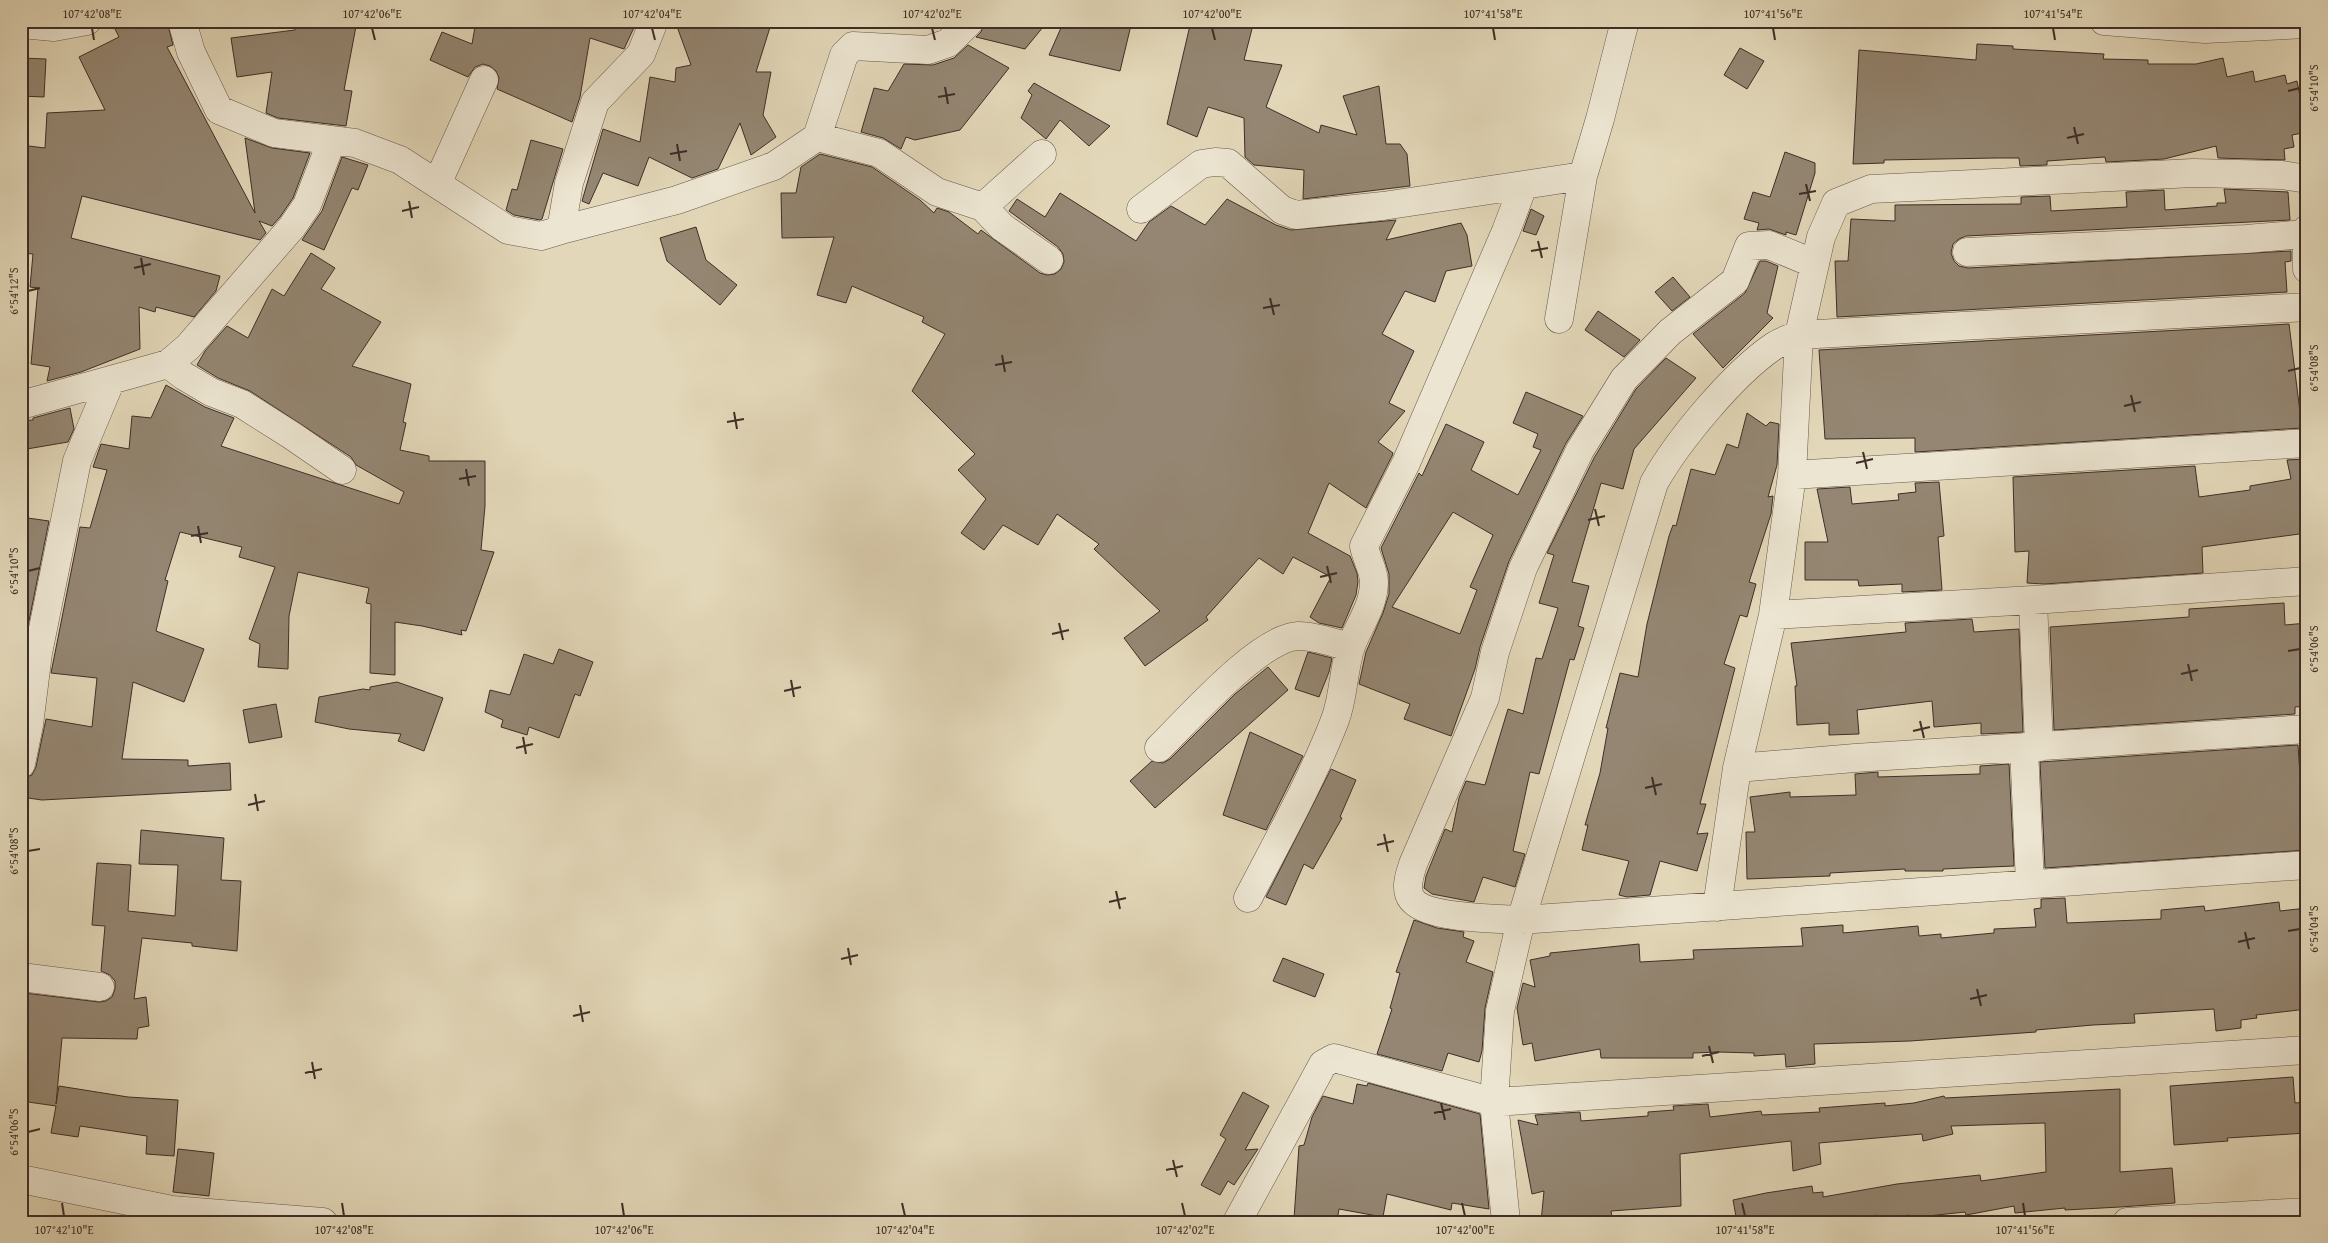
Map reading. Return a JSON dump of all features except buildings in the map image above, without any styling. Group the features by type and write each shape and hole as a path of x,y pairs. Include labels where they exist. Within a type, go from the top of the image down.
{"street":[{"path":"21,24 54,27 87,21"},
{"path":"182,21 190,52 220,110 274,132 354,143 400,160 508,230 541,236 677,200 774,166 817,137 844,55 853,46 928,50 948,43 970,21"},
{"path":"561,230 569,183 595,102 641,54 654,21"},
{"path":"1559,319 1583,176 1600,119 1625,21"},
{"path":"2104,21 2205,25 2307,24"},
{"path":"437,184 484,80"},
{"path":"817,137 879,153 937,192 983,207 1002,227 1048,260"},
{"path":"21,405 168,364 188,347 292,227 307,205 332,140"},
{"path":"983,207 1042,154"},
{"path":"1141,209 1201,164 1215,162 1228,164 1289,214 1383,206 1583,176"},
{"path":"1717,907 1737,768 1773,615 1792,475 1799,335 1821,237 1836,203 1872,189 2193,173 2282,176 2307,179"},
{"path":"1248,898 1288,821 1328,736 1343,690 1351,647 1372,600 1374,581 1364,546 1406,463 1506,232 1523,186"},
{"path":"2307,229 2307,269"},
{"path":"1966,252 2236,240 2306,234"},
{"path":"1815,264 1769,245 1749,246 1735,281 1670,332 1624,379 1580,450 1523,568 1495,652 1485,698 1413,864 1407,885 1409,896 1416,904 1434,913 1521,920 2307,864"},
{"path":"1506,1222 1494,1102 1500,1011 1521,920 1654,483 1688,434 1748,367 1775,345 1799,335 2307,307"},
{"path":"168,364 211,392 242,404 292,435 342,470"},
{"path":"21,764 29,725 38,652 77,461 111,380"},
{"path":"1792,475 2307,443"},
{"path":"1773,615 2307,581"},
{"path":"2030,884 2032,600"},
{"path":"1159,748 1247,663 1278,641 1299,636 1351,647"},
{"path":"1737,768 2307,729"},
{"path":"21,976 100,987"},
{"path":"1237,1222 1323,1064 1327,1060 1334,1058 1494,1102 2307,1050"},
{"path":"21,1179 172,1210 323,1222"},
{"path":"2126,1222 2307,1212"}]}
